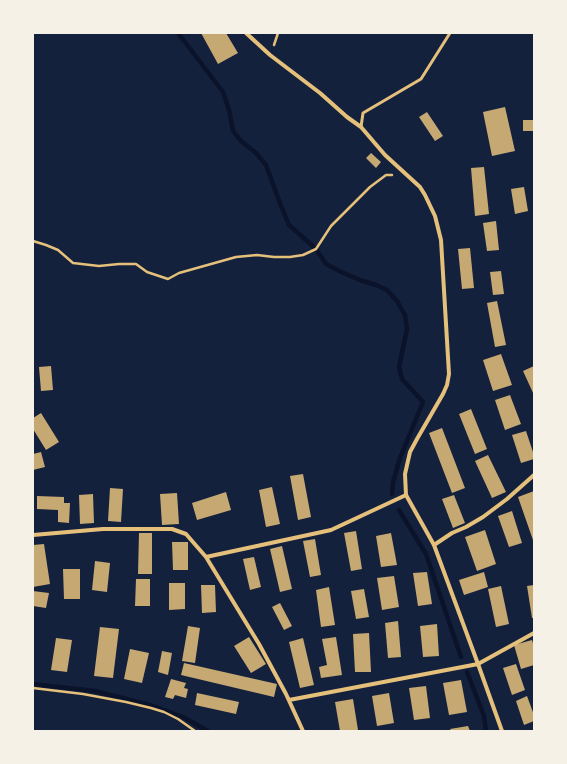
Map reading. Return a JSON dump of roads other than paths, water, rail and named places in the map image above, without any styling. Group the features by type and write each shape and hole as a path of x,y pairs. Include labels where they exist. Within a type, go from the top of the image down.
{"street":[{"path":"246,33 270,55 320,93 347,117 361,127 385,156 420,187 435,216 442,255 442,276 449,374 447,386 410,452 405,474 406,495 434,545 502,731"},
{"path":"434,545 452,533 483,517 507,499 534,475"},
{"path":"206,557 331,530 406,495"},
{"path":"33,535 103,528 172,529 186,534 206,557 259,644 289,700 302,731"},
{"path":"289,700 478,664 534,633"}],"lane":[{"path":"361,127 363,113 421,78 450,33"}],"waterway":[{"path":"178,33 223,92 229,110 233,131 241,141 256,153 266,165 289,225 316,249 326,264 341,272 387,290 397,301 405,315 407,329 399,367 402,379 423,402 400,458 393,482 392,494"},
{"path":"399,510 426,554 461,657"},
{"path":"467,672 484,716 486,731"},
{"path":"33,684 95,691 153,706 183,717 208,731"}]}
